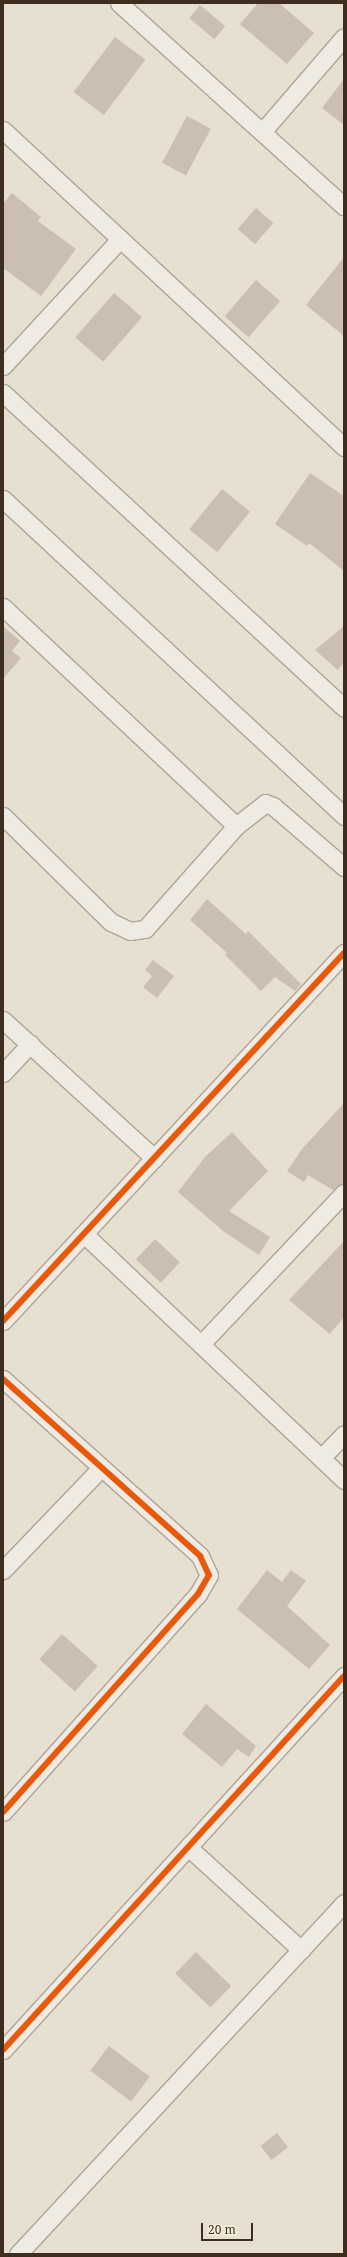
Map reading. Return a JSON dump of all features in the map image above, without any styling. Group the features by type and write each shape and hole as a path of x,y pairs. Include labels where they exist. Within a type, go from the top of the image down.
{"street":[{"path":"129,6 262,132 344,206"},
{"path":"262,132 344,37"},
{"path":"3,130 344,447"},
{"path":"3,366 120,239"},
{"path":"3,393 344,708"},
{"path":"3,498 344,816"},
{"path":"3,607 236,826"},
{"path":"3,816 110,922 130,931 145,929 236,826 257,806 265,803 273,806 344,867"},
{"path":"3,1321 344,953"},
{"path":"3,1020 154,1158"},
{"path":"3,1073 30,1044"},
{"path":"201,1344 344,1193"},
{"path":"84,1234 344,1480"},
{"path":"3,1379 100,1469 200,1556 209,1575 198,1594 3,1812"},
{"path":"321,1458 344,1434"},
{"path":"3,1570 100,1469"},
{"path":"3,2050 344,1676"},
{"path":"188,1847 301,1950"},
{"path":"18,2254 344,1903"}],"building":[{"path":"258,3 279,3 314,33 287,64 240,24"},
{"path":"200,5 225,26 214,39 189,18"},
{"path":"115,37 145,60 104,115 73,92"},
{"path":"344,79 344,125 322,108"},
{"path":"187,116 211,129 186,175 162,163"},
{"path":"12,193 41,217 38,221 76,249 41,296 3,268 3,204"},
{"path":"256,208 273,223 255,244 238,229"},
{"path":"344,257 344,336 306,305"},
{"path":"256,280 280,301 249,337 225,316"},
{"path":"114,293 142,317 103,362 75,338"},
{"path":"310,473 344,496 344,571 309,543 307,546 275,524"},
{"path":"222,489 250,512 217,552 189,529"},
{"path":"3,626 20,641 12,651 21,658 3,679"},
{"path":"344,626 344,662 338,670 315,650"},
{"path":"207,899 246,934 248,931 301,984 295,991 275,977 261,991 225,955 227,953 190,920"},
{"path":"153,960 174,976 157,998 143,987 152,976 145,970"},
{"path":"344,1103 344,1183 333,1190 308,1175 304,1182 287,1171 302,1149"},
{"path":"232,1132 268,1171 229,1211 270,1237 259,1255 223,1231 178,1192 205,1157"},
{"path":"155,1239 180,1262 161,1283 136,1259"},
{"path":"344,1241 344,1317 330,1334 289,1300"},
{"path":"267,1570 282,1582 291,1570 306,1581 287,1606 330,1645 309,1669 237,1609"},
{"path":"62,1634 98,1666 75,1691 39,1659"},
{"path":"206,1704 256,1746 249,1757 237,1749 222,1767 182,1734"},
{"path":"196,1952 231,1986 210,2008 175,1974"},
{"path":"109,2046 150,2077 131,2101 90,2071"},
{"path":"277,2133 288,2147 272,2160 260,2146"}],"cycle path":[{"path":"3,1321 344,953"},
{"path":"3,1379 200,1556 209,1575 198,1594 3,1812"},
{"path":"3,2050 344,1676"}]}
